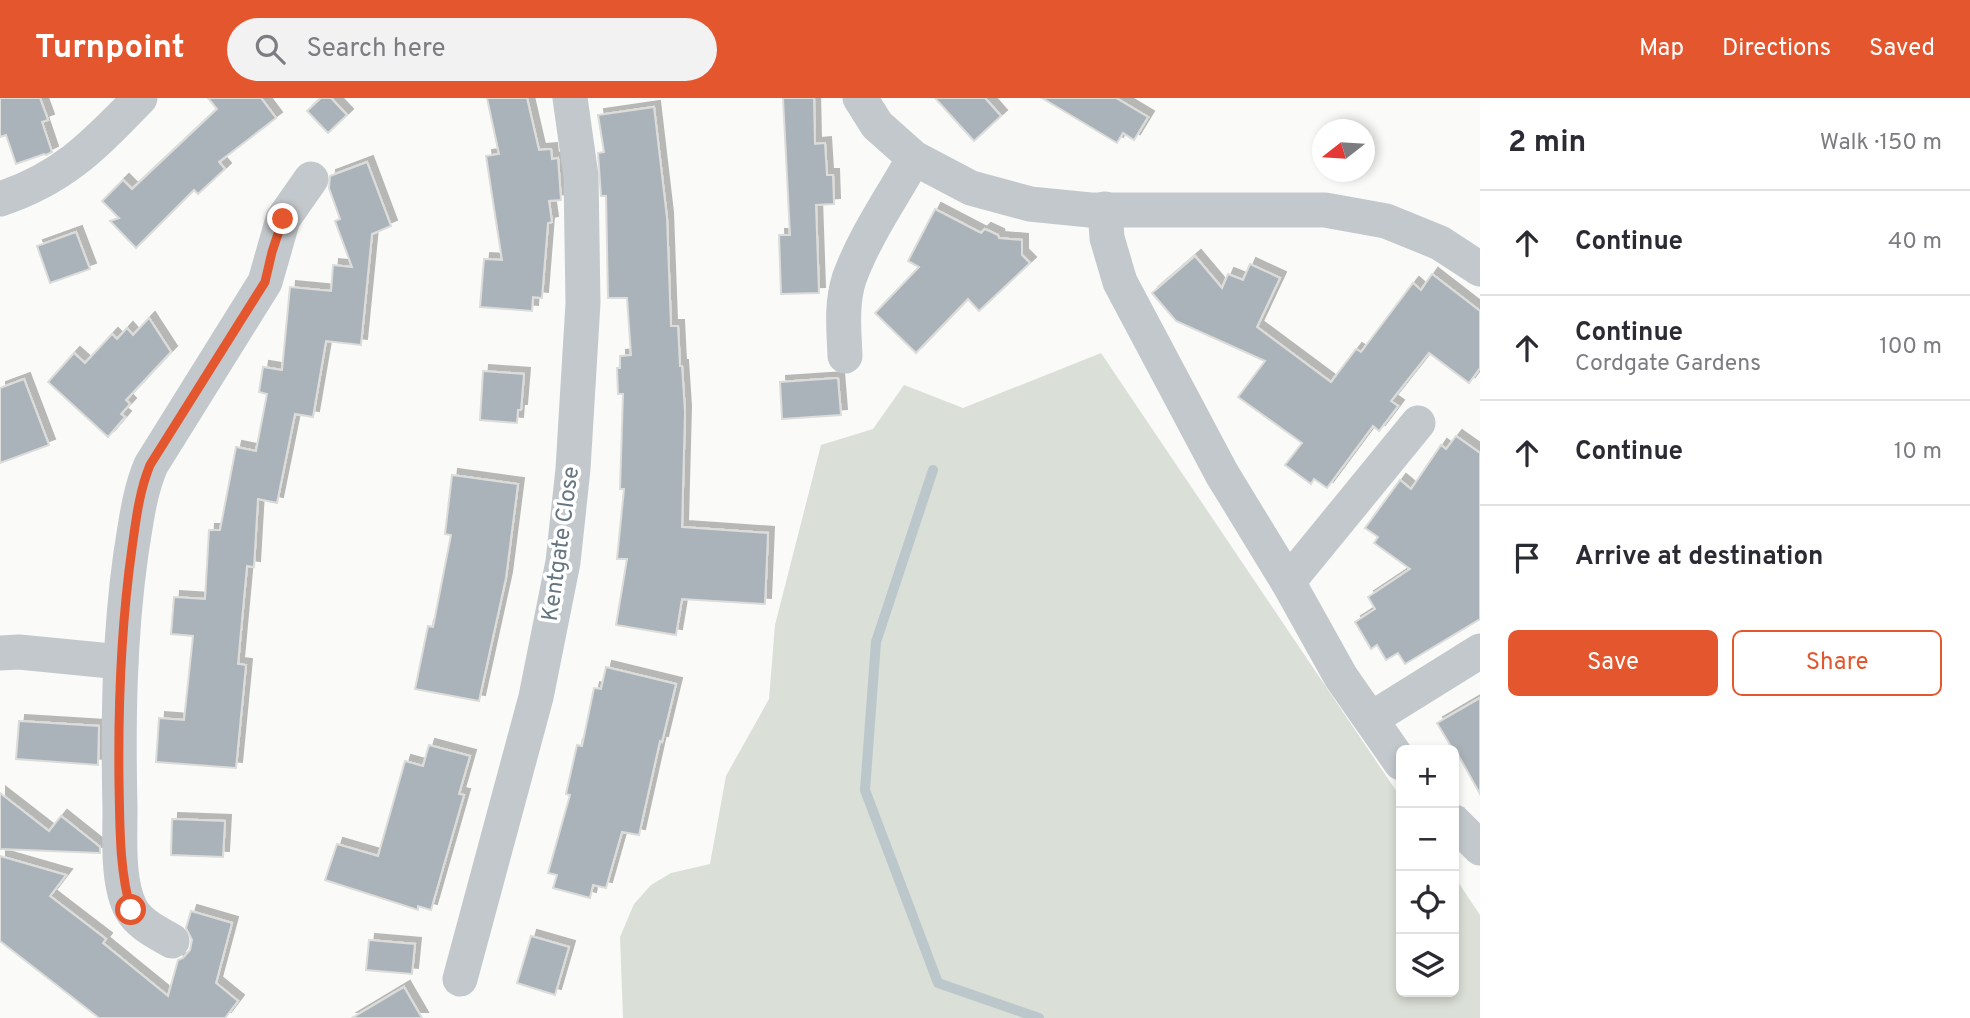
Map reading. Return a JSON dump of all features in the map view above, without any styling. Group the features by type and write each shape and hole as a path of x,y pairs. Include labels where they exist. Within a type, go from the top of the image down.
{"street":[{"path":"0,200 54,175 87,152 140,98"},
{"name":"Kentgate Close","path":"460,979 536,697 563,562 573,469 583,303 581,176 570,98"},
{"path":"860,98 877,125 914,158 971,188 1030,204 1090,210 1325,209 1386,220 1440,243 1480,269"},
{"path":"845,356 844,312 849,281 867,242 914,158"},
{"path":"172,942 148,928 131,910 124,886 120,835 118,729 121,662 128,574 143,483 150,465 265,282 283,219 311,179"},
{"path":"1105,209 1107,238 1120,282 1222,474 1288,582 1341,677 1396,756"},
{"path":"1288,582 1418,423"},
{"path":"1371,719 1480,650"},
{"path":"0,653 19,652 121,662"},
{"path":"1459,826 1480,848"}],"shaded area":[{"path":"1101,353 1396,791 1396,997 1459,997 1459,884 1480,915 1480,1018 623,1018 620,937 634,904 651,885 671,873 710,864 726,776 769,699 775,625 821,445 873,429 904,385 963,408"}],"building":[{"path":"0,98 40,98 48,120 42,122 52,152 16,164 6,135 0,137"},
{"path":"208,98 261,98 276,118 219,162 225,169 198,194 194,190 136,248 110,221 119,218 102,201 123,180 132,189 217,109"},
{"path":"321,98 331,98 347,115 328,133 307,111"},
{"path":"487,98 527,98 539,150 551,149 552,159 558,158 561,200 549,201 552,222 548,223 542,298 533,297 532,311 480,307 484,259 502,260 486,156 499,154"},
{"path":"783,98 814,98 815,144 825,143 827,175 833,175 834,204 816,205 819,293 781,294 779,235 790,235"},
{"path":"935,98 985,98 1001,116 974,141"},
{"path":"1042,98 1116,98 1148,117 1134,140 1123,133 1117,143"},
{"path":"654,107 667,218 671,326 678,326 682,366 685,412 682,527 768,533 765,604 682,599 676,635 616,625 627,559 617,559 624,489 620,489 623,394 618,394 617,368 620,368 620,356 631,355 627,298 608,298 606,196 601,196 598,153 604,152 598,115"},
{"path":"367,162 391,226 372,234 361,345 326,341 313,417 295,414 277,503 258,499 254,567 247,566 238,664 246,665 236,768 156,762 159,718 184,720 193,636 171,634 174,597 205,599 209,530 220,530 236,447 256,451 267,394 259,392 263,367 282,370 290,287 331,291 333,265 352,267 335,221 340,219 329,188 330,176"},
{"path":"935,209 981,233 985,229 999,238 1022,240 1022,255 1030,263 979,311 968,299 916,353 875,313 919,267 908,261"},
{"path":"76,232 90,269 50,283 37,246"},
{"path":"1195,256 1222,288 1228,274 1243,280 1250,264 1280,278 1257,327 1331,382 1356,349 1361,352 1413,283 1421,290 1432,274 1480,311 1480,368 1469,383 1429,353 1391,401 1398,406 1379,431 1373,426 1327,488 1314,479 1311,484 1285,465 1302,443 1238,397 1265,361 1176,321 1152,293"},
{"path":"149,318 171,352 126,400 130,404 121,414 125,417 108,437 48,382 74,353 85,363 112,334 117,339 127,328 133,335"},
{"path":"483,371 524,374 521,410 518,410 517,423 480,420"},
{"path":"838,378 841,415 782,419 780,382"},
{"path":"24,379 49,445 0,463 0,388"},
{"path":"1456,436 1480,453 1480,619 1405,664 1398,653 1386,660 1377,645 1371,649 1355,622 1375,609 1368,597 1410,569 1374,543 1378,537 1365,528 1400,480 1411,489 1441,445 1446,449"},
{"path":"452,475 518,484 506,578 479,701 415,689 428,626 433,627 451,535 445,534"},
{"path":"606,667 676,684 639,835 622,832 606,888 593,885 590,898 553,888 557,875 548,873 570,795 566,794 577,745 582,746 594,688 601,689"},
{"path":"1480,698 1480,794 1459,756 1459,745 1450,745 1437,723"},
{"path":"19,721 99,726 98,765 16,759"},
{"path":"429,745 470,756 459,794 464,795 431,910 418,906 418,910 325,880 337,844 378,856 405,761 423,766"},
{"path":"0,793 49,831 61,816 100,847 100,853 0,849"},
{"path":"172,819 225,821 223,857 171,855"},
{"path":"0,856 66,875 50,896 106,939 103,943 168,996 178,960 190,950 192,940 186,928 191,911 232,923 216,983 238,1001 225,1018 99,1018 0,941"},
{"path":"531,936 569,947 555,995 517,983"},
{"path":"369,940 415,944 412,974 366,970"},
{"path":"404,987 422,1018 352,1018"}],"waterway":[{"path":"933,470 876,642 865,790 938,983 1039,1018"}],"route":[{"path":"131,910 124,886 120,835 118,729 128,574 143,483 150,465 265,282 283,219"}]}
